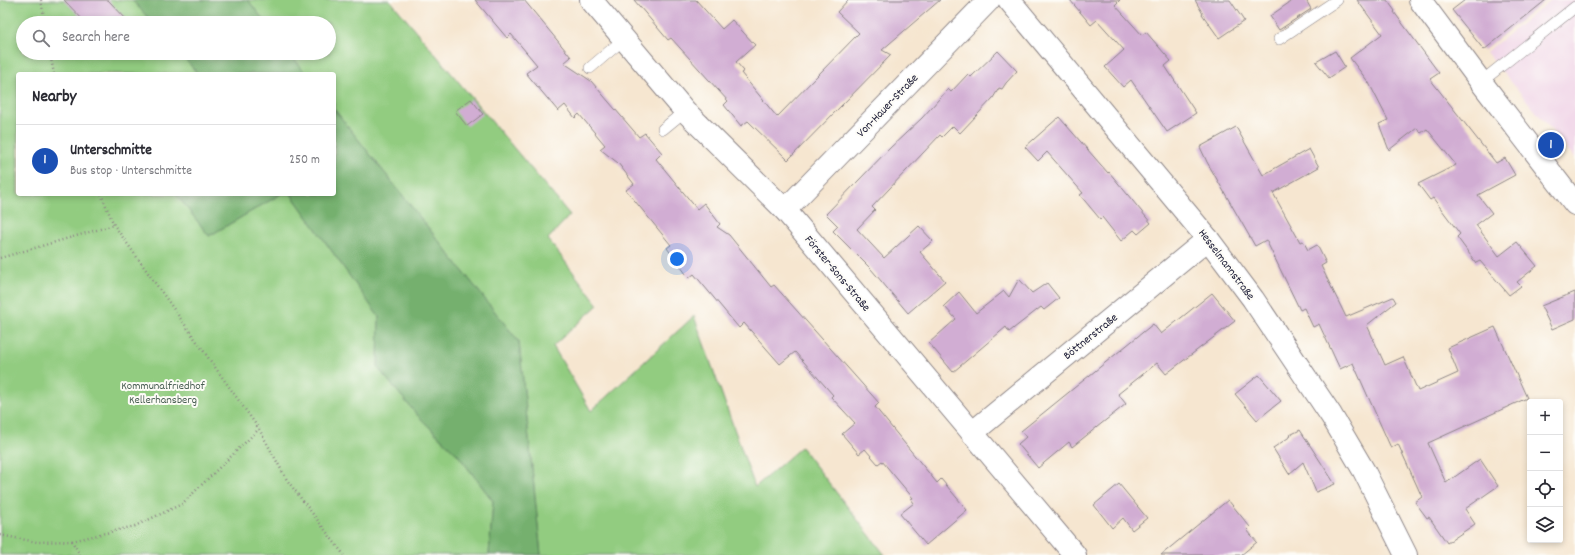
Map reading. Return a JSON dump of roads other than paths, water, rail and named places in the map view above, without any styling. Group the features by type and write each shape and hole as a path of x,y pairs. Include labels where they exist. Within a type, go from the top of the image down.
{"street":[{"name":"Förster-Sons-Straße","path":"591,0 685,111 785,210 1075,555"},
{"name":"Von-Hauer-Straße","path":"785,210 989,0"},
{"name":"Hesselmannstraße","path":"1009,0 1208,239 1253,299 1331,415 1364,471 1406,555"},
{"path":"1420,0 1575,204"},
{"name":"Böttnerstraße","path":"972,433 1208,239"}],"lane":[{"path":"1279,39 1337,0"},
{"path":"1481,82 1575,7"},
{"path":"590,68 624,39"},
{"path":"663,129 685,111"}],"place":[{"name":"Unterschmitte","path":"1551,145"}],"park label":[{"name":"Kommunalfriedhof Kellerhansberg","path":"163,392"}]}
